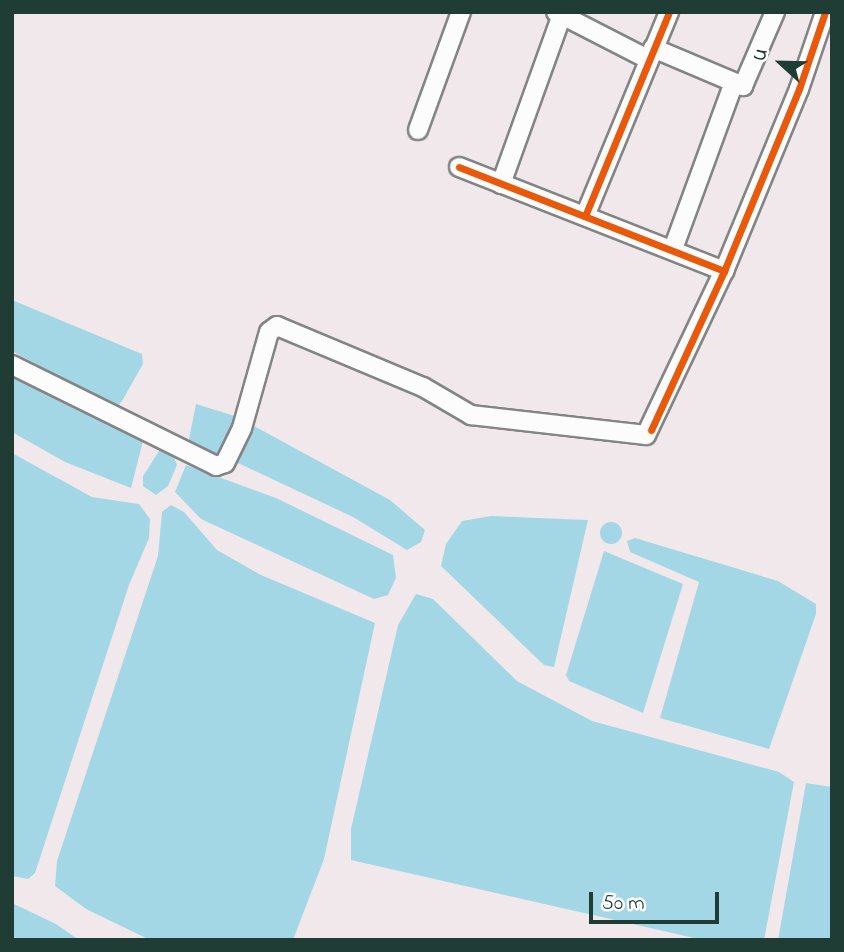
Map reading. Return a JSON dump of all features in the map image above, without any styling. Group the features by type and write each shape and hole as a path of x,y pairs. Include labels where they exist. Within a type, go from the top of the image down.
{"street":[{"path":"418,130 461,12"},
{"path":"585,216 669,12"},
{"path":"501,184 560,13 651,54 733,85 743,86 750,78 775,12"},
{"path":"12,365 216,466 225,463 242,428 268,332 277,326 423,387 471,415 641,436 651,430 724,271 799,89 825,12"},
{"path":"673,249 733,85"},
{"path":"459,167 724,271"}],"water":[{"path":"12,300 142,354 143,364 118,406 12,351"},
{"path":"12,372 143,441 131,488 65,462 12,432"},
{"path":"196,404 238,417 219,457 188,444"},
{"path":"252,425 390,500 425,530 421,542 407,550 353,517 238,463"},
{"path":"161,448 172,452 177,465 168,486 156,495 143,486 143,476"},
{"path":"12,453 92,497 139,504 150,519 149,538 129,585 35,873 28,879 12,876"},
{"path":"186,465 276,498 393,555 396,578 388,595 374,599 201,519 175,492"},
{"path":"171,505 184,512 217,550 261,575 375,623 324,859 293,940 150,940 86,909 55,886 57,861 158,556 162,512"},
{"path":"491,516 588,520 554,667 544,665 441,566 446,544 462,521"},
{"path":"611,522 619,525 622,533 619,541 611,544 603,541 600,533 603,525"},
{"path":"635,538 778,581 816,604 816,614 769,749 660,718 699,582 630,552 627,541"},
{"path":"604,551 683,584 643,713 569,681 566,675"},
{"path":"416,594 433,599 517,681 592,721 779,772 794,782 764,940 703,940 351,860 351,829 398,625"},
{"path":"806,783 832,787 832,940 778,940"},
{"path":"12,903 56,924 79,940 12,940"}],"cycle path":[{"path":"585,216 669,12"},
{"path":"651,430 724,271 799,89 825,12"},
{"path":"459,167 724,271"}]}
